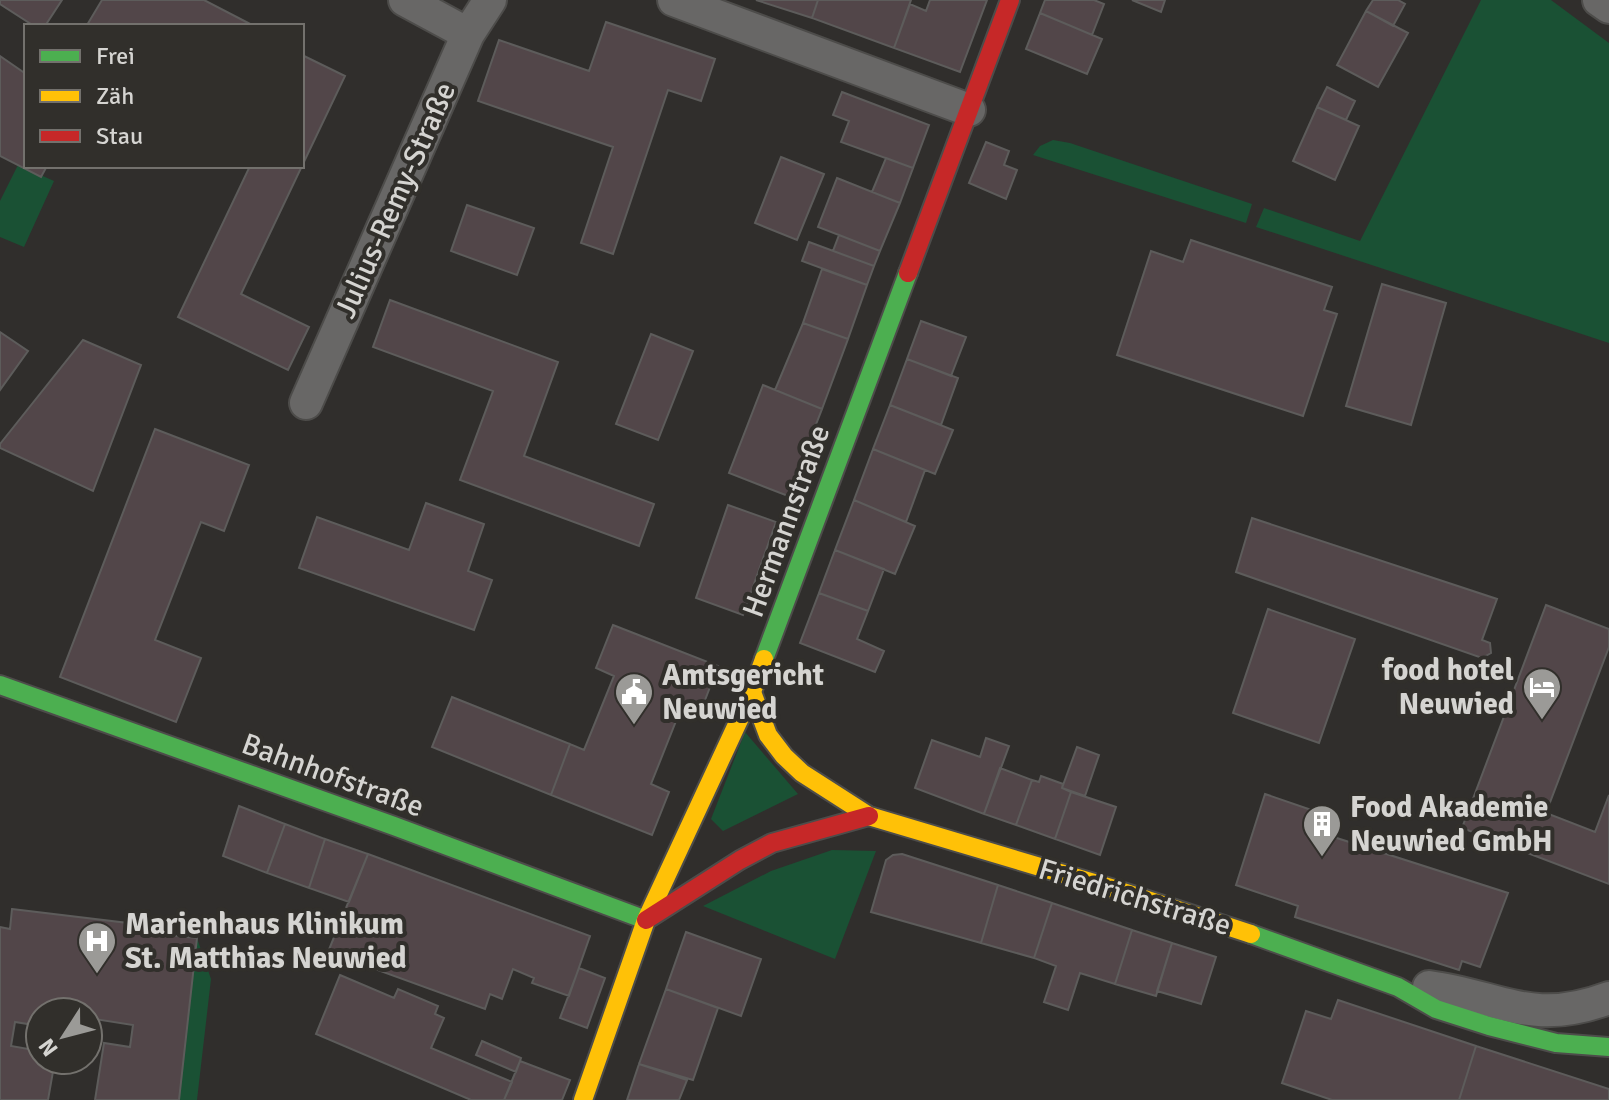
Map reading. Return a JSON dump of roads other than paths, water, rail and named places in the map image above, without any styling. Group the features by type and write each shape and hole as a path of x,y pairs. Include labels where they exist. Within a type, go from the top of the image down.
{"street":[{"path":"405,0 468,34"},
{"name":"Julius-Remy-Straße","path":"306,403 468,34 490,0"},
{"path":"674,0 969,110"},
{"name":"Hermannstraße","path":"583,1100 646,920 752,692 1010,0"},
{"path":"1599,0 1609,7"},
{"name":"Bahnhofstraße","path":"0,685 646,920"},
{"name":"Friedrichstraße","path":"752,692 768,735 784,756 802,773 869,816 1174,908 1282,944 1398,987 1436,1009 1489,1026 1546,1041 1609,1047"},
{"path":"646,920 772,843 869,816"},
{"name":"Friedrichstraße","path":"1398,987 1437,988 1508,1007 1542,1012 1575,1010 1609,998"}],"place":[{"name":"food hotel Neuwied","path":"1542,721"},
{"name":"Amtsgericht Neuwied","path":"634,726"},
{"name":"Food Akademie Neuwied GmbH","path":"1322,858"},
{"name":"Marienhaus Klinikum St. Matthias Neuwied","path":"97,975"}]}
